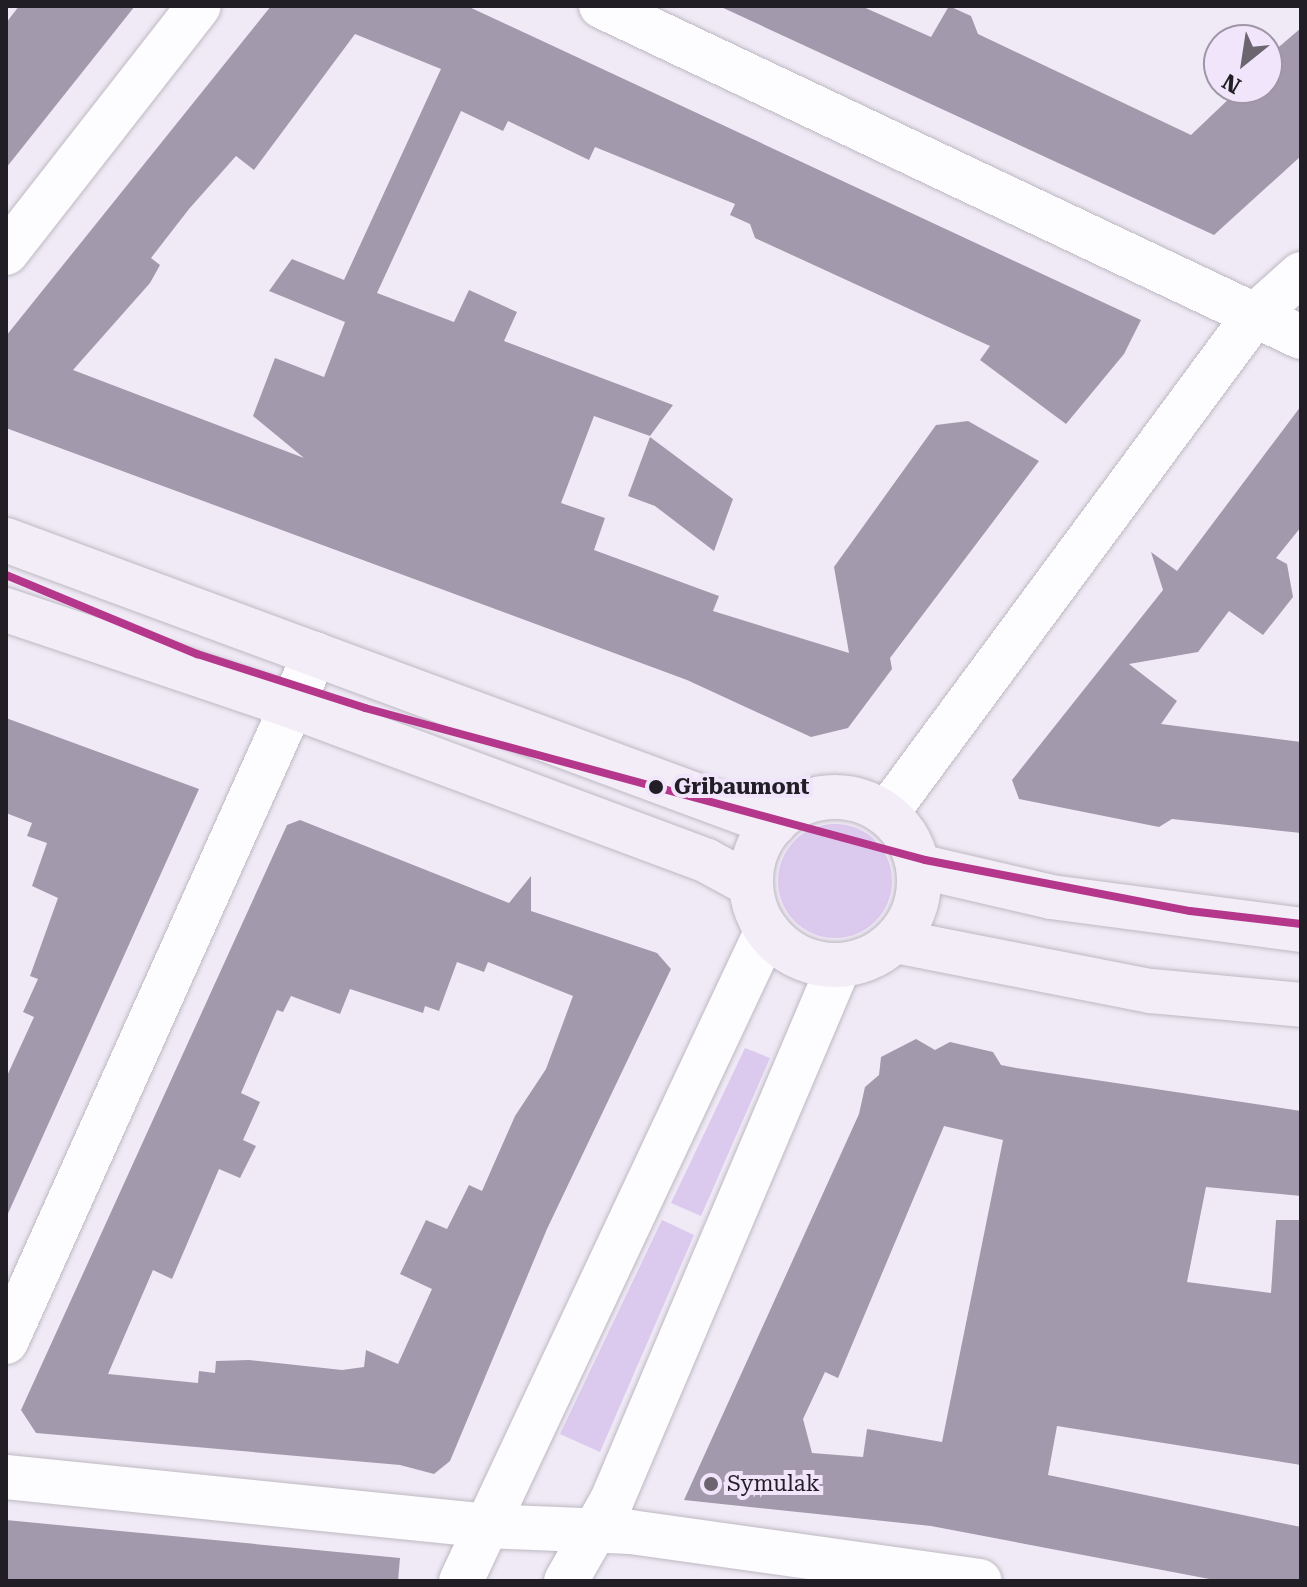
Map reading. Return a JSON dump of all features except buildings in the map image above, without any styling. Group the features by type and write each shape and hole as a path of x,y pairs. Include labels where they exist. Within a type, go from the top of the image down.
{"main road":[{"path":"6,540 774,824"},
{"path":"6,610 291,706 707,861 751,885"},
{"path":"815,799 864,802 886,814 918,866 916,908 895,941 839,966 799,956 767,930 751,885 760,842 774,824 815,799"},
{"path":"918,866 1051,897 1301,930"},
{"path":"895,941 1151,991 1301,1005"}],"street":[{"path":"6,253 199,6"},
{"path":"601,6 1301,337"},
{"path":"886,814 1254,316 1301,274"},
{"path":"6,1342 315,654"},
{"path":"461,1581 767,930"},
{"path":"566,1581 595,1529 839,966"},
{"path":"6,1477 486,1526 595,1529 980,1581"}],"shaded area":[{"path":"835,824 857,828 875,841 888,859 892,881 888,903 875,921 857,934 835,938 813,934 795,921 782,903 778,881 782,859 795,841 813,828"},
{"path":"745,1048 770,1058 701,1216 671,1203"},
{"path":"662,1220 694,1235 600,1452 560,1434"}],"transit line":[{"path":"6,575 197,654 365,708 925,860 1190,911 1301,924"}],"place":[{"name":"Gribaumont","path":"656,787"},
{"name":"Symulak","path":"711,1484"}]}
